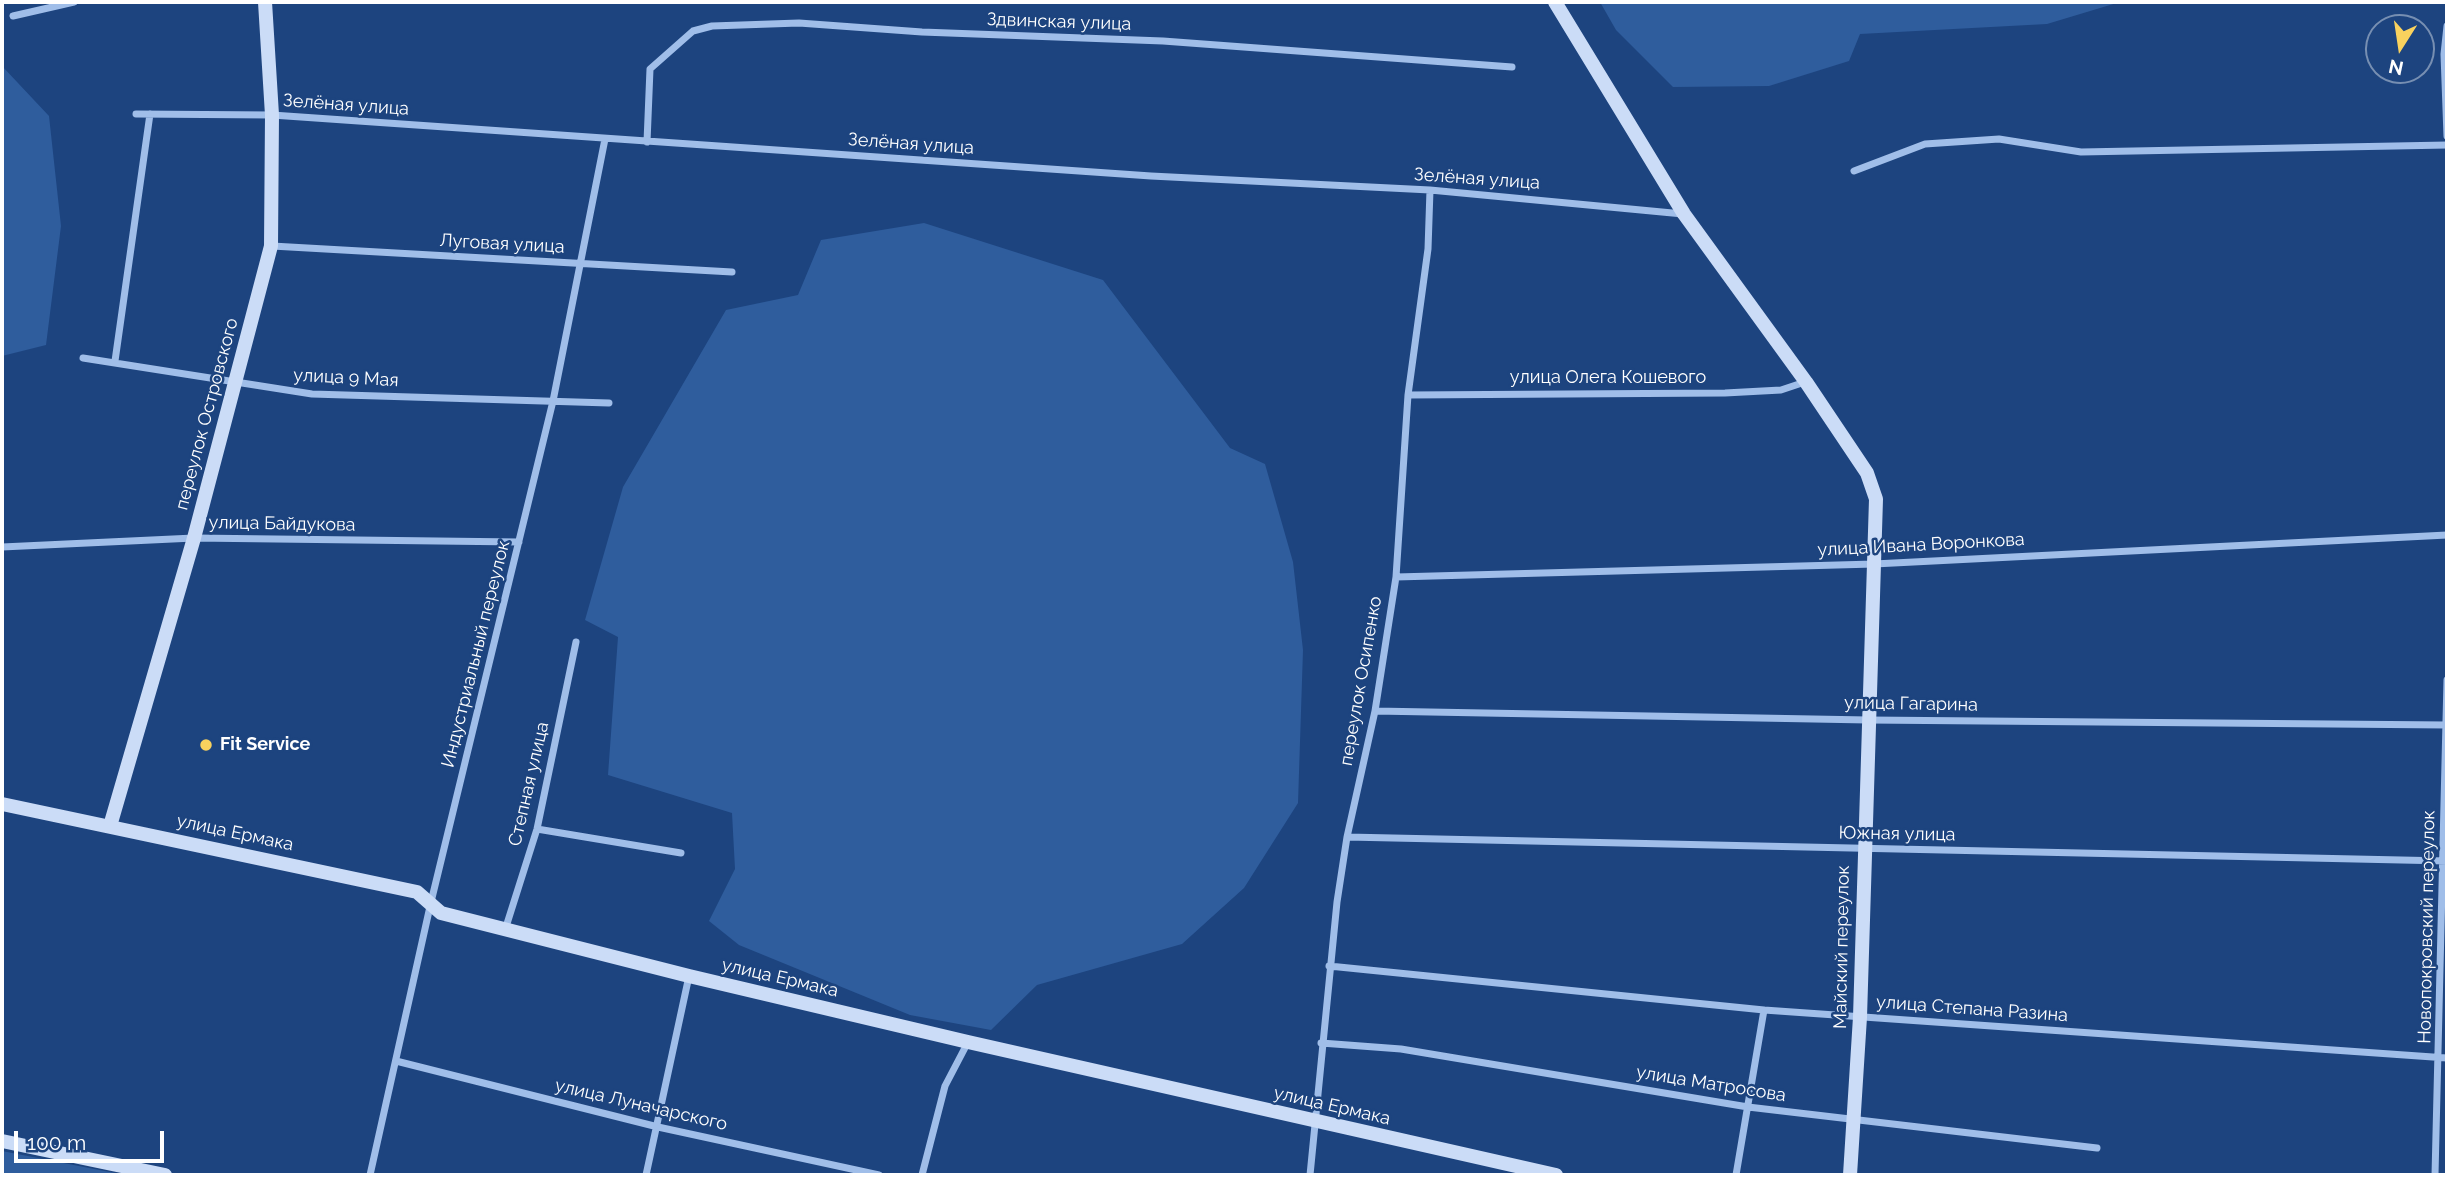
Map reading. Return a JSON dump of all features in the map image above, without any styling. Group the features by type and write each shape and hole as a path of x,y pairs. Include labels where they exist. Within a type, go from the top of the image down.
{"street":[{"path":"13,16 74,2"},
{"name":"переулок Островского","path":"110,826 194,538 271,246 272,115 265,2"},
{"name":"Майский переулок","path":"1555,2 1587,59 1684,214 1806,382 1867,473 1874,490 1877,509 1863,850 1860,1017 1850,1175"},
{"name":"Здвинская улица","path":"648,142 650,69 693,31 712,26 799,23 867,29 1163,41 1512,67"},
{"path":"2447,26 2444,67 2447,136"},
{"name":"Зелёная улица","path":"136,114 272,115 1151,176 1430,190 1684,214"},
{"path":"115,361 150,114"},
{"name":"Индустриальный переулок","path":"370,1175 431,902 553,401 605,139"},
{"path":"1854,171 1924,144 1999,139 2081,152 2447,145"},
{"name":"переулок Осипенко","path":"1310,1175 1317,1123 1321,1043 1329,966 1347,837 1375,711 1396,577 1408,395 1428,249 1430,190"},
{"name":"Луговая улица","path":"271,246 732,272"},
{"name":"улица 9 Мая","path":"83,358 312,394 609,403"},
{"name":"улица Олега Кошевого","path":"1408,395 1725,393 1782,390 1806,382"},
{"name":"улица Ивана Воронкова","path":"1396,577 1874,564 2447,535"},
{"name":"улица Байдукова","path":"2,547 194,538 519,542"},
{"name":"Степная улица","path":"505,930 537,830 576,642"},
{"name":"Новопокровский переулок","path":"2435,1175 2443,1058 2447,680"},
{"name":"улица Гагарина","path":"1375,711 1868,720 2446,725"},
{"name":"улица Ермака","path":"2,804 417,892 441,913 689,976 1317,1123 1556,1175"},
{"path":"537,830 681,853"},
{"name":"Южная улица","path":"1347,837 2446,861"},
{"name":"улица Степана Разина","path":"1329,966 1764,1010 2443,1058"},
{"path":"646,1175 689,976"},
{"path":"1735,1175 1764,1010"},
{"path":"922,1175 945,1086 968,1042"},
{"name":"улица Матросова","path":"1321,1043 1401,1049 1748,1107 2097,1148"},
{"name":"улица Луначарского","path":"396,1061 658,1127 879,1175"},
{"path":"2,1141 165,1175"}],"shaded area":[{"path":"1600,2 2120,2 2047,24 1860,34 1849,61 1769,86 1673,87 1616,30"},
{"path":"2,66 49,116 61,226 46,345 2,356"},
{"path":"924,223 1103,280 1230,448 1265,464 1293,562 1303,650 1298,803 1244,888 1182,944 1037,985 991,1030 910,1015 739,945 709,921 735,869 732,813 608,775 618,637 585,620 623,487 726,310 798,295 821,240"},
{"path":"2,1151 125,1175 2,1175"}],"place":[{"name":"Fit Service","path":"206,745"}]}
